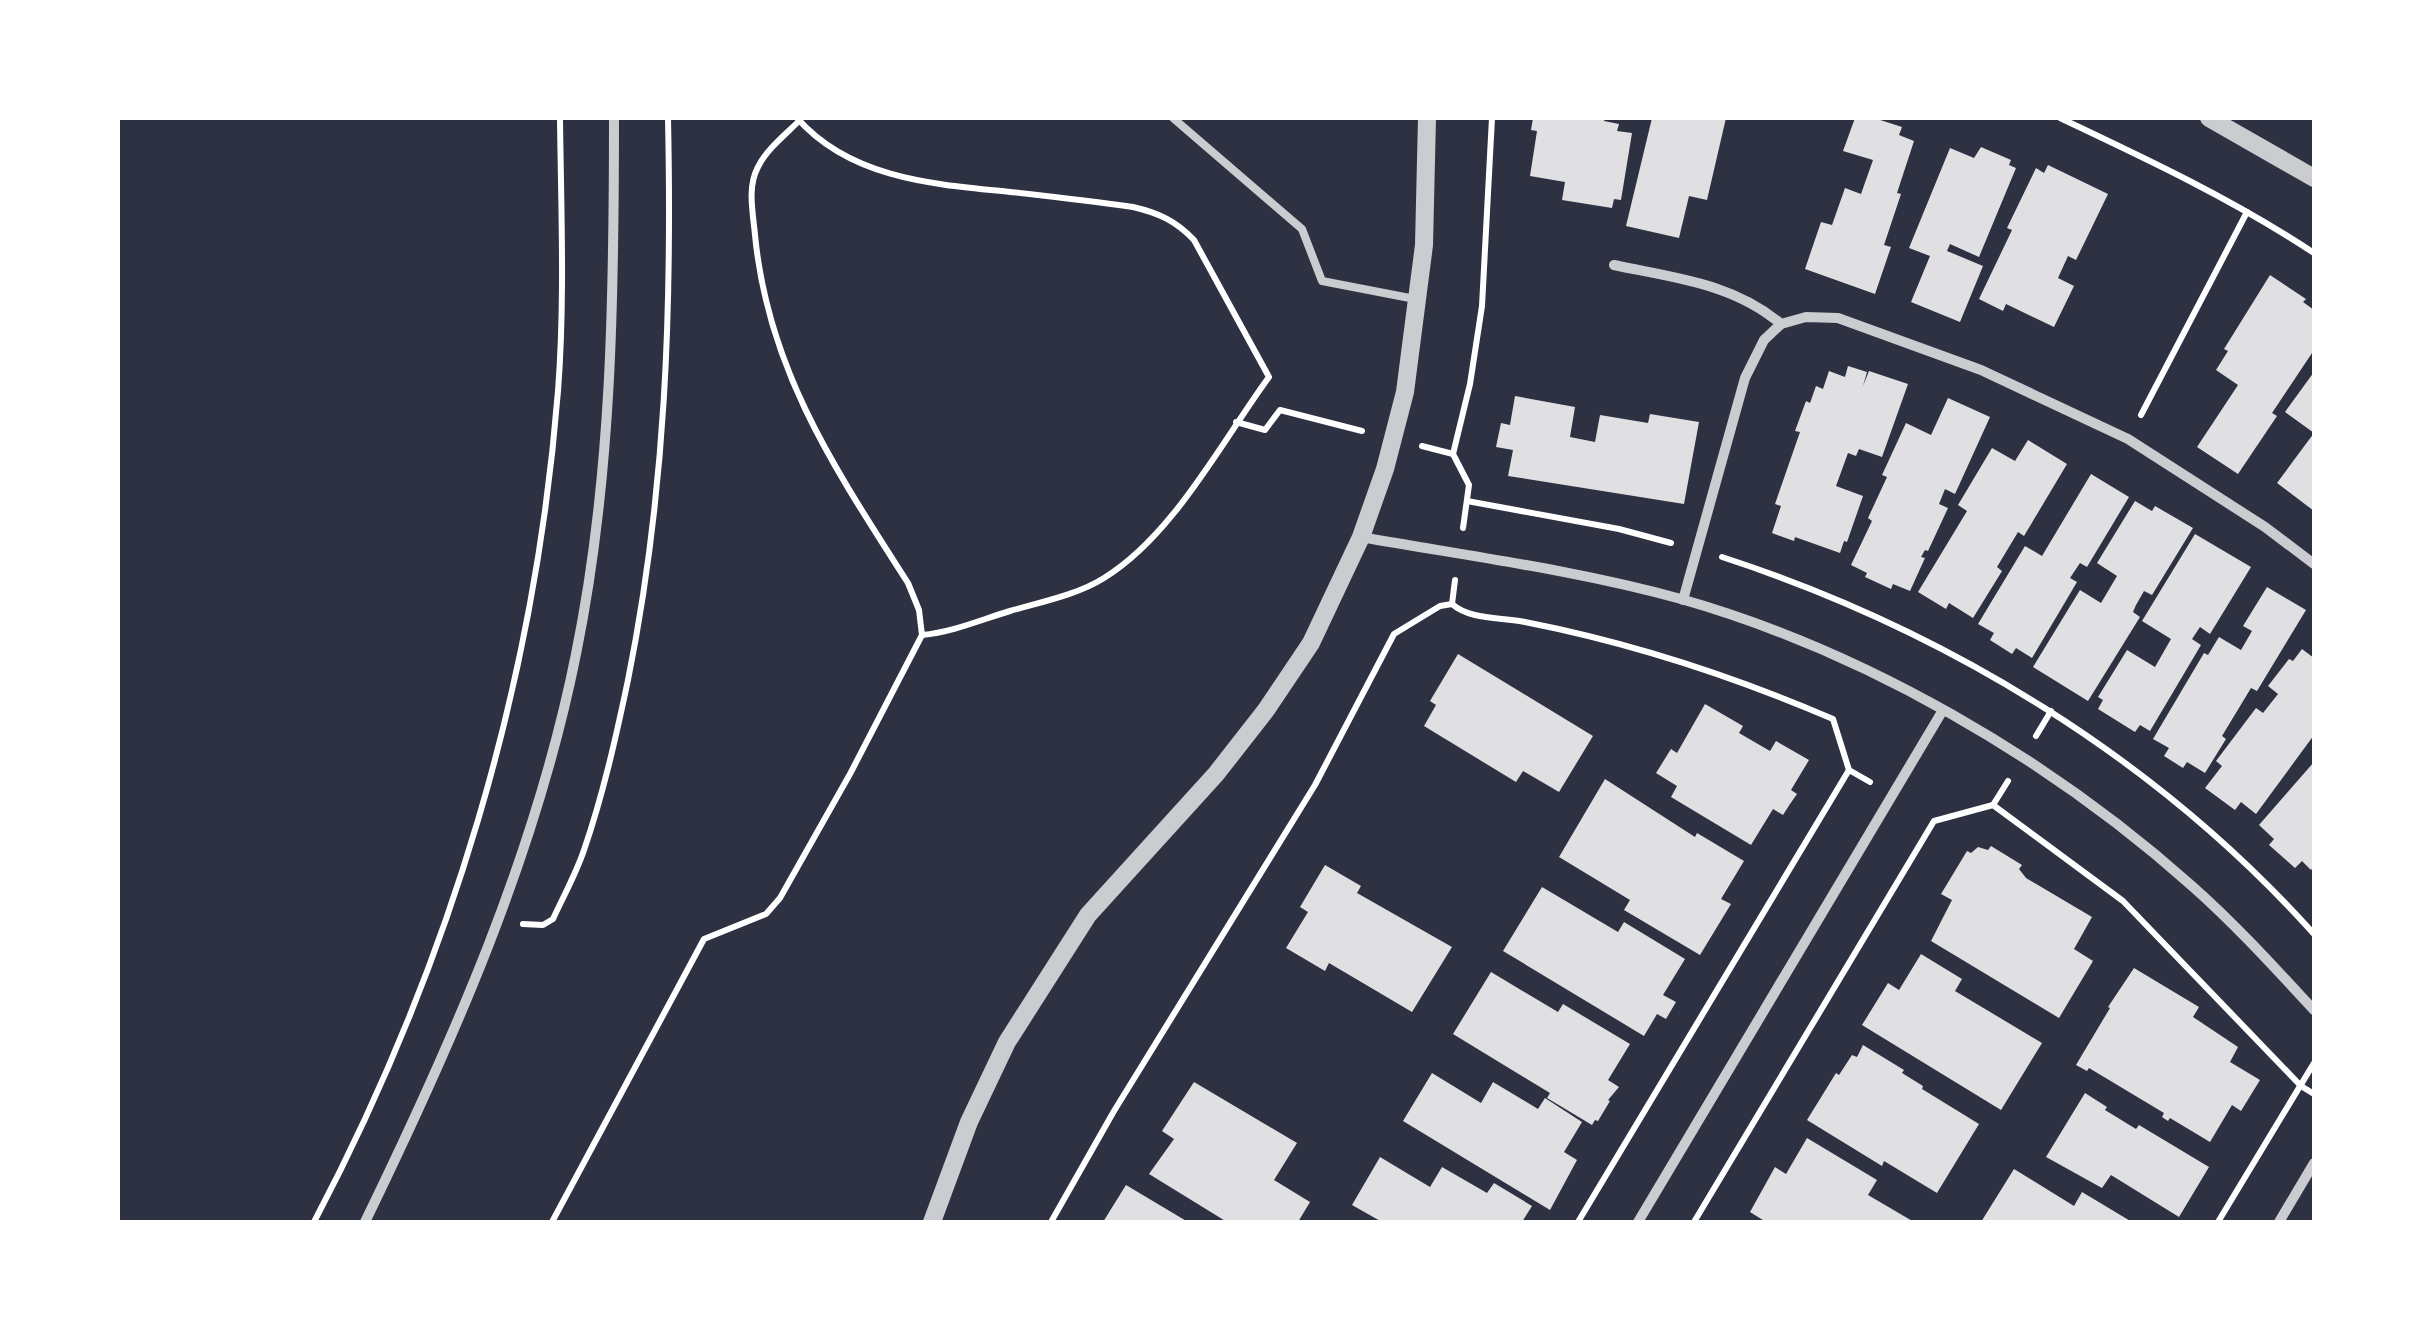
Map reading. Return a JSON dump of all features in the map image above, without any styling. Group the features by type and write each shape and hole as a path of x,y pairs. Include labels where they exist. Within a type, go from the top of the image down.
{"street":[{"path":"365,1222 466,1005 500,915 528,836 576,655 603,469 614,279 614,118"},
{"path":"932,1222 969,1122 1007,1042 1088,915 1216,774 1266,710 1311,643 1362,537 1406,392 1424,245 1427,118"},
{"path":"2210,118 2314,178"},
{"path":"1614,265 1732,292 1759,305 1781,324"},
{"path":"1682,600 1744,378 1764,340 1781,324 1806,317 1838,318 1980,370 2128,439 2265,527 2314,564"},
{"path":"1362,537 1528,565 1682,600 1814,647 1943,710 2090,803 2142,844 2194,888 2314,1010"},
{"path":"1638,1222 1943,710"},
{"path":"2279,1222 2314,1163"}],"lane":[{"path":"1174,118 1302,229 1322,281 1417,299"}],"path":[{"path":"314,1222 384,1081 454,900 482,817 504,732 540,540 558,388 560,118"},
{"path":"454,900 528,925 543,926 553,920 584,852 619,722 639,626 666,404 671,252 668,118"},
{"path":"1467,501 1469,485 1453,454 1470,384 1482,306 1492,118"},
{"path":"2060,118 2247,212 2314,253"},
{"path":"552,1222 694,954 704,939 756,919 780,898 922,635 919,610 908,583 808,422 769,318 758,266 751,195 758,166 797,119 816,140 900,178 937,186 1133,207 1180,224 1194,240 1269,377 1160,528 1122,566 1102,580 1057,598 944,633 922,635"},
{"path":"2128,439 2247,212"},
{"path":"1236,422 1265,430 1280,410 1453,454"},
{"path":"1051,1222 1315,785 1394,634 1440,606 1452,604 1462,612 1623,643 1777,694 1834,719 1850,770 1578,1222"},
{"path":"1694,1222 1934,820 1993,805 2123,901 2301,1086 2314,1094"},
{"path":"2218,1222 2314,1064"}],"building":[{"path":"1533,118 1605,118 1604,121 1619,124 1617,131 1632,133 1621,200 1614,199 1612,208 1562,200 1565,182 1530,176 1537,131 1531,130"},
{"path":"1652,118 1726,118 1707,200 1689,196 1679,238 1626,226"},
{"path":"1855,118 1874,118 1902,127 1899,135 1914,141 1884,245 1891,247 1875,294 1805,269 1821,222 1832,225 1845,188 1861,194 1873,160 1843,151"},
{"path":"1981,147 2011,160 2009,165 2016,168 1979,257 1950,244 1947,251 1983,266 1960,322 1911,302 1930,256 1909,248 1950,148 1974,158"},
{"path":"2048,165 2108,194 2076,260 2068,256 2058,278 2074,286 2054,327 2006,304 2003,311 1979,299 2036,168 2044,173"},
{"path":"2270,275 2306,299 2303,302 2314,310 2314,350 2238,474 2197,447 2238,385 2216,370 2228,351 2224,349"},
{"path":"1848,366 1867,372 1863,386 1869,371 1908,384 1882,457 1859,449 1856,456 1848,453 1836,486 1863,496 1840,553 1772,533 1781,506 1775,504 1800,432 1795,431 1806,401 1810,403 1816,386 1823,389 1829,371 1845,377"},
{"path":"2314,372 2314,433 2285,412"},
{"path":"1515,396 1575,407 1570,437 1595,442 1600,415 1648,423 1650,414 1699,422 1684,504 1508,476 1513,450 1496,447 1501,423 1510,425"},
{"path":"1948,398 1990,417 1955,494 1945,489 1939,504 1948,508 1928,551 1921,557 1925,558 1910,591 1893,584 1891,589 1865,577 1867,573 1851,565 1872,521 1868,518 1887,477 1882,475 1906,423 1931,435"},
{"path":"2314,433 2314,511 2277,483"},
{"path":"2028,440 2067,464 2024,536 2018,532 1997,567 2002,571 1973,618 1949,603 1946,609 1918,592 1967,511 1958,505 1992,448 2015,461"},
{"path":"2091,474 2129,497 2087,567 2080,563 2070,578 2077,582 2032,658 2016,648 2012,654 1990,640 1994,633 1978,624 2025,546 2042,556"},
{"path":"2135,501 2152,511 2155,506 2193,528 2152,595 2144,591 2133,612 2140,617 2088,701 2033,667 2080,590 2101,603 2117,576 2097,563"},
{"path":"2195,534 2251,567 2210,634 2200,627 2192,639 2201,645 2150,731 2140,725 2135,732 2098,709 2103,700 2098,697 2127,650 2155,667 2171,639 2142,621"},
{"path":"2267,587 2306,610 2257,691 2251,688 2205,773 2187,762 2183,768 2164,756 2169,748 2153,739 2204,653 2208,655 2219,637 2241,650 2252,631 2243,626"},
{"path":"2302,649 2314,658 2314,735 2256,814 2241,802 2235,810 2205,788 2222,766 2216,761 2256,708 2263,713 2278,694 2268,686"},
{"path":"1458,654 1593,736 1559,792 1523,771 1516,782 1424,726 1436,705 1430,701"},
{"path":"1705,704 1743,726 1739,733 1770,751 1776,741 1809,760 1791,790 1797,794 1783,815 1773,809 1751,845 1671,797 1677,786 1656,773 1671,749 1677,753"},
{"path":"2314,762 2311,870 2302,861 2295,868 2269,845 2274,839 2259,825"},
{"path":"1605,779 1695,837 1697,833 1744,861 1721,899 1731,904 1700,955 1624,910 1630,900 1559,857"},
{"path":"1991,846 2022,865 2019,869 2026,878 2092,917 2074,949 2093,961 2059,1018 1931,941 1952,900 1941,894 1967,851 1971,853 1978,847 1988,850"},
{"path":"1325,865 1361,886 1357,893 1452,947 1412,1012 1329,963 1325,971 1286,948 1308,912 1300,907"},
{"path":"1542,887 1618,932 1624,922 1685,959 1663,995 1676,1002 1666,1019 1657,1014 1644,1036 1503,951"},
{"path":"1921,954 1962,979 1955,991 2042,1043 2001,1110 1862,1025 1888,983 1899,990"},
{"path":"2134,968 2199,1007 2193,1017 2238,1047 2230,1062 2260,1080 2241,1111 2232,1105 2210,1142 2170,1118 2168,1121 2162,1117 2164,1113 2089,1068 2087,1071 2076,1065"},
{"path":"1491,972 1558,1012 1563,1004 1630,1044 1608,1080 1619,1087 1598,1121 1592,1125 1547,1098 1550,1093 1453,1034"},
{"path":"1863,1045 1904,1070 1902,1073 1922,1089 1979,1124 1937,1193 1884,1161 1882,1166 1807,1120 1836,1073 1839,1075 1852,1055 1857,1057"},
{"path":"1432,1073 1481,1103 1493,1082 1538,1109 1545,1098 1582,1122 1564,1152 1577,1160 1550,1210 1403,1121"},
{"path":"1194,1082 1297,1143 1274,1180 1310,1202 1298,1222 1227,1222 1149,1174 1174,1139 1162,1131"},
{"path":"2085,1093 2136,1129 2139,1125 2209,1167 2179,1217 2111,1175 2102,1188 2046,1157"},
{"path":"1807,1138 1877,1180 1868,1195 1914,1222 1766,1222 1750,1212 1775,1167 1786,1174"},
{"path":"1380,1157 1430,1187 1442,1167 1487,1193 1494,1183 1532,1206 1522,1222 1382,1222 1352,1205"},
{"path":"2014,1169 2074,1206 2082,1192 2132,1222 1981,1222"},
{"path":"1126,1185 1188,1222 1103,1222"}]}
